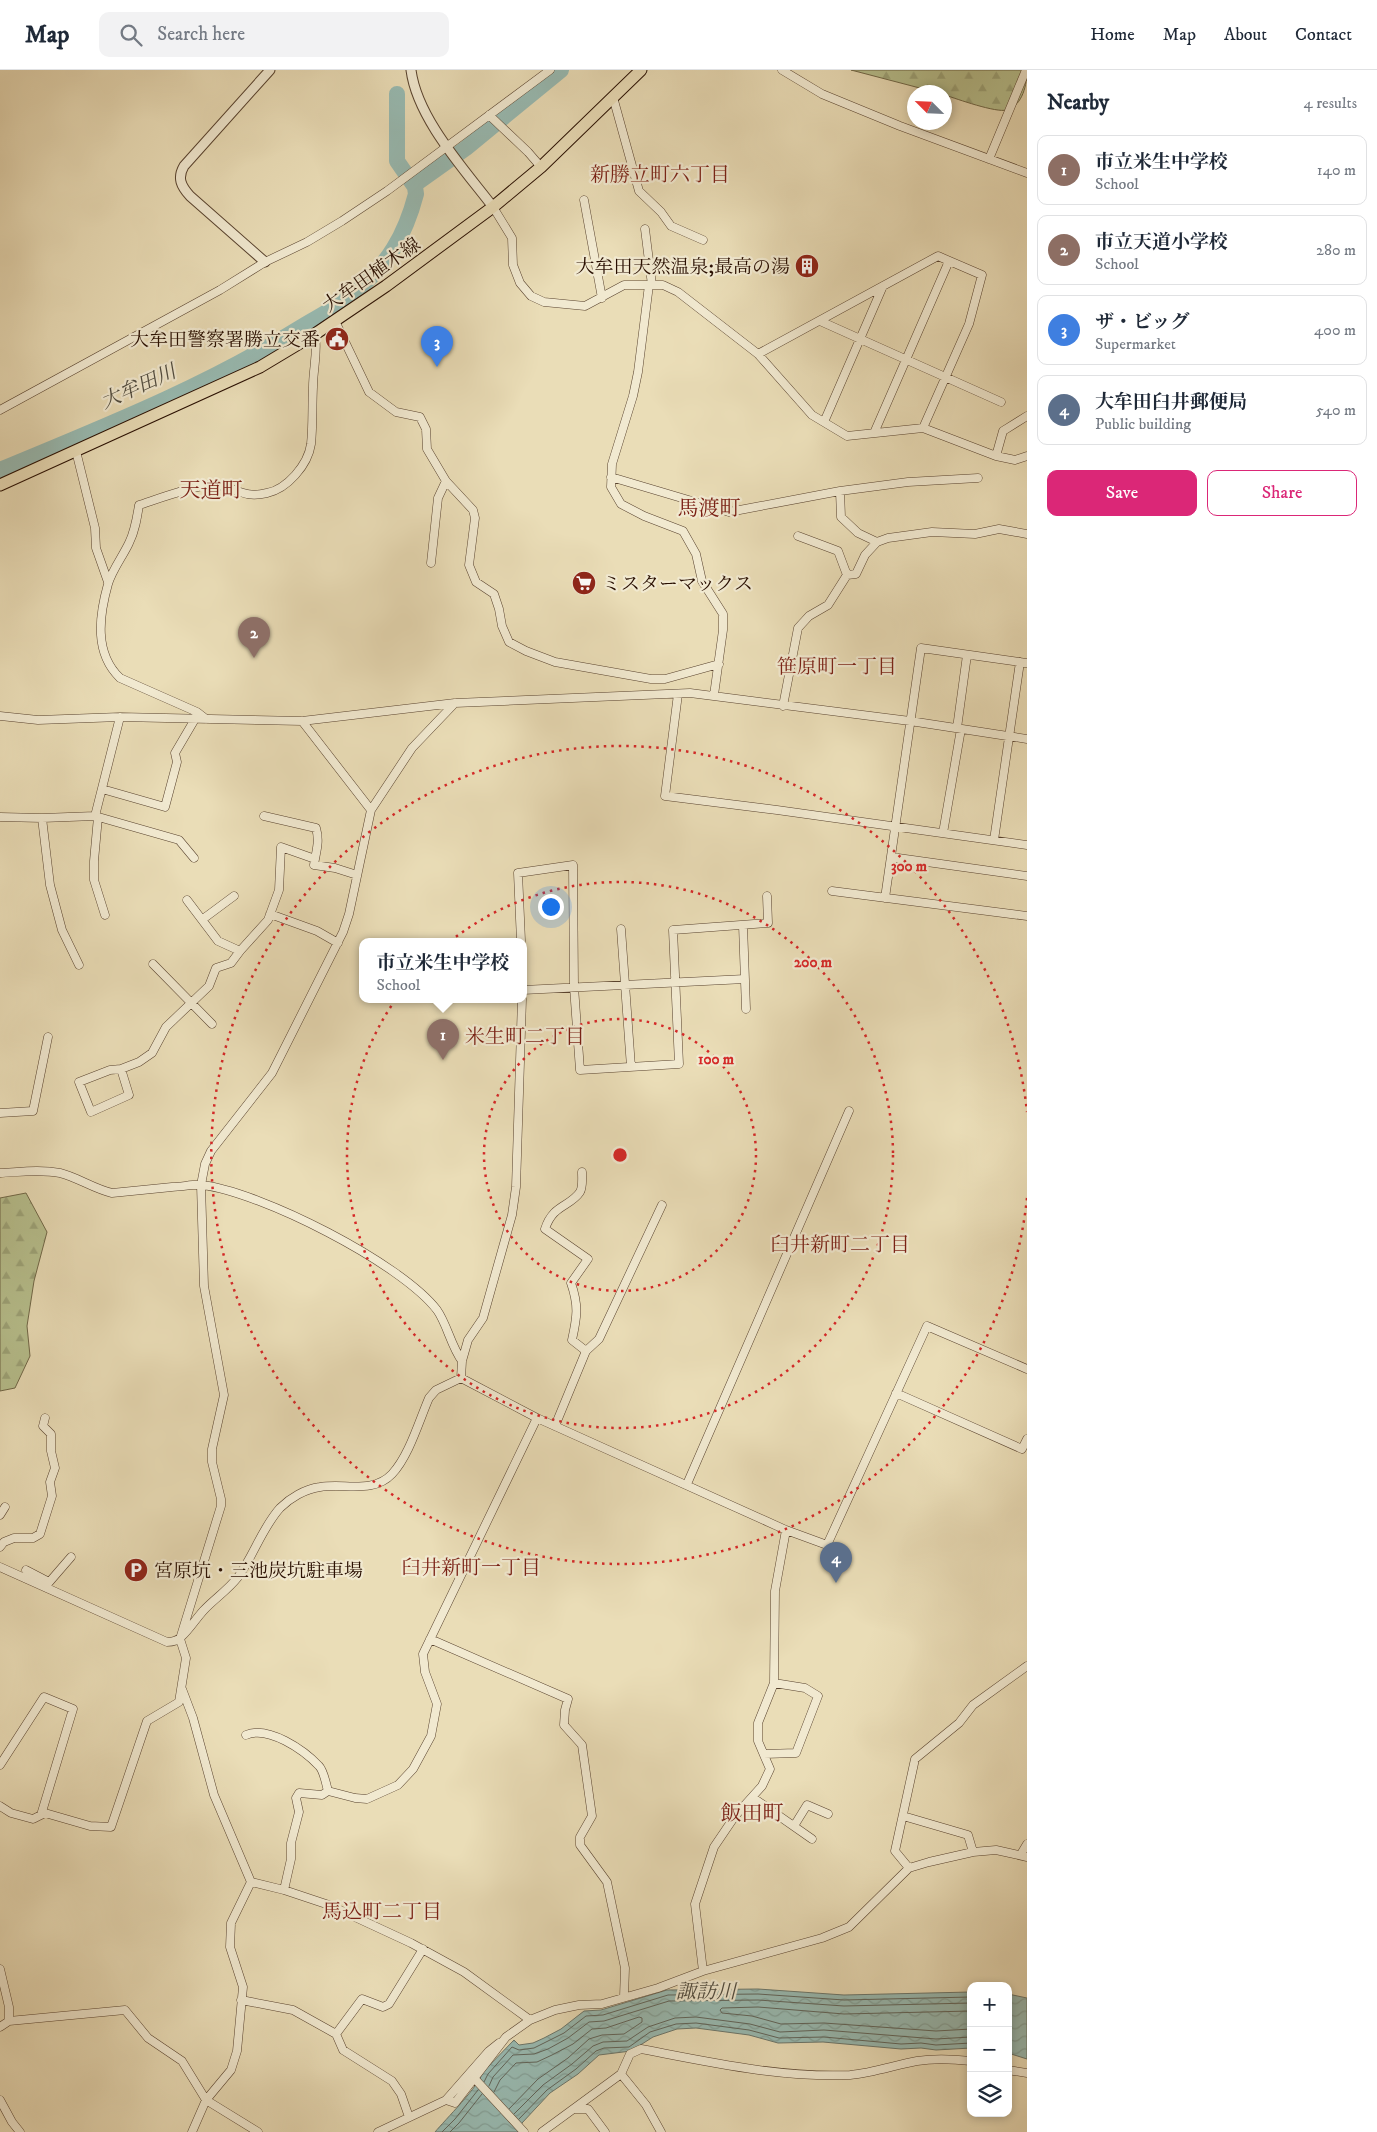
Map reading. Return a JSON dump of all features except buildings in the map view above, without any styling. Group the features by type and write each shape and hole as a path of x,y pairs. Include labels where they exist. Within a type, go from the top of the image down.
{"main road":[{"name":"大牟田植木線","path":"0,485 260,367 315,334 386,286 493,207 541,167 641,70"}],"street":[{"path":"265,262 190,196 182,187 180,172 270,70"},
{"path":"411,70 419,98 449,148 493,207 512,238 513,264 520,283 531,296 544,302 585,306 624,285 663,286 678,292 758,354 812,415 847,436 923,428 996,456 1015,460 1027,456"},
{"path":"0,410 220,290 265,262 307,242 449,148 550,70"},
{"path":"782,70 822,94 1027,173"},
{"path":"989,159 1026,70"},
{"path":"613,97 639,191 661,212 671,226 704,240"},
{"path":"490,117 528,152 541,167"},
{"path":"584,200 602,298"},
{"path":"645,229 650,285 638,372 633,396 612,464 611,487 621,504 644,516 683,530 696,554 702,581 723,614 723,630 714,695"},
{"path":"758,354 938,256 982,276 969,324 923,428"},
{"path":"874,433 949,261"},
{"path":"824,422 883,286"},
{"path":"335,321 369,392 396,412 420,417 426,429 427,449 446,481 472,510 475,518 469,565 476,582 494,594 502,626 509,642 555,662 651,678 665,678 719,664"},
{"path":"820,321 1001,402"},
{"path":"206,719 198,712 120,678 114,672 104,656 99,635 108,582 130,542 139,506 186,490 215,484 245,495 268,493 283,488 294,475 310,447 312,386 318,348 315,334"},
{"path":"996,456 1003,431 1027,416"},
{"path":"76,450 95,528 96,548 108,582"},
{"path":"611,477 729,512 840,491 908,482 978,478"},
{"path":"432,563 438,498 446,481"},
{"path":"840,491 841,517 858,533 877,542"},
{"path":"847,575 856,574 865,555 877,542 888,538 932,532 975,534 999,529 1027,534"},
{"path":"798,536 838,551 847,575"},
{"path":"783,706 798,628 809,616 828,606 847,575"},
{"path":"885,898 921,648 1023,663 1009,736 994,840"},
{"path":"943,833 959,728 967,655"},
{"path":"0,716 38,720 120,717 302,721 454,703 690,693 910,721 1027,739"},
{"path":"678,694 666,796 1027,845"},
{"path":"0,1806 11,1813 33,1819 45,1814 90,1826 111,1827 147,1721 179,1702 186,1658 180,1639 221,1506 221,1498 212,1462 212,1449 224,1395 204,1286 201,1185 205,1164 211,1151 272,1074 338,943 349,914 371,810 412,748 454,703"},
{"path":"105,915 94,880 96,817 120,717"},
{"path":"102,789 165,807 177,762 175,752 195,719"},
{"path":"302,721 371,810"},
{"path":"0,816 42,818 96,817 179,840 194,858"},
{"path":"264,816 316,828 318,850 314,865 335,868 358,875"},
{"path":"42,818 50,885 62,930 79,965"},
{"path":"121,1069 129,1096 91,1112 79,1082 110,1070 121,1069 139,1062 152,1053 166,1027 209,986 216,968 231,963 268,920 279,890 281,847 315,859"},
{"path":"891,857 1027,876"},
{"path":"521,938 518,872 573,865 574,987 580,1070 679,1064 673,930 768,923 767,896"},
{"path":"832,891 1027,916"},
{"path":"203,920 234,896"},
{"path":"187,900 218,941 240,951"},
{"path":"270,914 317,931 338,943"},
{"path":"743,925 746,1009"},
{"path":"621,929 631,1067"},
{"path":"153,964 212,1024"},
{"path":"527,990 745,979"},
{"path":"461,1378 462,1361 468,1340 483,1318 512,1215 516,1186 522,1003"},
{"path":"0,1113 33,1111 48,1037"},
{"path":"687,1484 850,1111"},
{"path":"0,1173 45,1171 62,1174 97,1190 112,1193 201,1185 232,1191 310,1224 390,1269 411,1284 437,1311 454,1350 462,1361"},
{"path":"582,1172 581,1191 573,1199 559,1207 548,1220 545,1229 588,1260 571,1283 577,1299 578,1312 572,1340 586,1351"},
{"path":"555,1426 586,1351 599,1339 662,1205"},
{"path":"461,1378 537,1418 786,1530 827,1545 927,1326 1027,1370"},
{"path":"0,1567 47,1585 167,1642 180,1639 204,1611 239,1576 270,1522 281,1508 300,1494 320,1487 373,1486 383,1482 401,1462 429,1398 436,1390 461,1378"},
{"path":"896,1393 1025,1448 1027,1439"},
{"path":"0,1547 4,1542 14,1538 33,1538 40,1534 52,1496 50,1482 55,1468 50,1451 51,1434 43,1426 45,1418"},
{"path":"284,1890 291,1859 291,1843 299,1812 296,1798 299,1793 322,1795 328,1791 367,1799 398,1785 413,1769 431,1736 437,1704 425,1672 423,1654 537,1418"},
{"path":"0,1514 5,1507"},
{"path":"702,1971 696,1904 714,1847 735,1816 762,1786 770,1769 758,1741 758,1724 774,1683 775,1591 786,1530"},
{"path":"47,1585 71,1557"},
{"path":"26,1570 47,1585"},
{"path":"430,1638 568,1699 564,1725 582,1745 592,1816 580,1837 580,1845 606,1882 625,1968 624,1997"},
{"path":"909,1868 895,1851 915,1759 959,1723 973,1705 1027,1666"},
{"path":"764,1754 796,1753 818,1696 806,1688 774,1683"},
{"path":"182,1689 193,1718 214,1795 252,1882"},
{"path":"0,1765 44,1697 73,1709 41,1815"},
{"path":"246,1735 251,1733 270,1734 289,1743 320,1767 328,1791"},
{"path":"752,1797 812,1839"},
{"path":"794,1826 807,1805 828,1814"},
{"path":"903,1816 968,1835 973,1852"},
{"path":"378,2132 446,2100 488,2050 530,2020 555,2010 579,2005 602,2004 658,1988 702,1971 822,1938 849,1927 909,1868 973,1852 996,1850 1024,1855 1027,1844"},
{"path":"252,1882 329,1905 423,1949 464,1972 530,2020"},
{"path":"192,2132 206,2100 231,2070 237,2050 242,1987 230,1947 231,1923 252,1882"},
{"path":"336,2034 362,1999 382,2007 389,2004 423,1949"},
{"path":"0,1970 9,2008 9,2020"},
{"path":"241,2000 293,2010 336,2034 343,2050 392,2081 401,2094 409,2117"},
{"path":"0,2027 9,2020 125,2010 148,2038 182,2061 206,2100 258,2132"},
{"path":"446,2100 455,2103 476,2079 506,2037"},
{"path":"542,2132 621,2074 630,2054 641,2049 670,2056 758,2070 827,2075 851,2075 933,2059 967,2061"},
{"path":"1012,2071 1027,2073"},
{"path":"621,2074 646,2105 661,2132"},
{"path":"476,2079 524,2132"},
{"path":"0,2100 20,2132"},
{"path":"573,2109 588,2109 605,2132"}],"green space":[{"path":"851,70 1027,70 1025,87 1020,99 1017,104 1007,110 986,108 952,97 952,85 908,85"},
{"path":"26,1193 47,1232 34,1281 27,1326 30,1356 15,1388 0,1391 0,1198"}],"water":[{"name":"諏訪川","path":"758,1989 844,1995 967,1992 967,2048 936,2050 823,2042 778,2043 749,2035 696,2028 677,2029 653,2037 631,2051 599,2055 578,2074 550,2093 522,2123 520,2132 435,2132 469,2094 482,2073 514,2040 519,2045 533,2043 561,2029 584,2011 601,2010 667,1990"},
{"path":"1012,1995 1027,1998 1027,2059 1012,2054"}],"waterway":[{"path":"414,185 466,148 561,70"},
{"name":"大牟田川","path":"0,470 152,406 226,370 335,307 367,281 386,260 401,236 416,194 415,187 397,161 397,94"}],"place":[{"name":"大牟田天然温泉;最高の湯","path":"807,266"},
{"name":"大牟田警察署勝立交番","path":"337,339"},
{"name":"ザ・ビッグ","path":"437,367"},
{"name":"ミスターマックス","path":"584,583"},
{"name":"市立天道小学校","path":"254,658"},
{"name":"市立米生中学校","path":"443,1060"},
{"name":"宮原坑・三池炭坑駐車場","path":"136,1570"},
{"name":"大牟田臼井郵便局","path":"836,1583"}],"district":[{"name":"新勝立町六丁目","path":"660,174"},
{"name":"天道町","path":"211,490"},
{"name":"馬渡町","path":"709,508"},
{"name":"笹原町一丁目","path":"837,666"},
{"name":"米生町二丁目","path":"525,1036"},
{"name":"臼井新町二丁目","path":"840,1244"},
{"name":"臼井新町一丁目","path":"471,1567"},
{"name":"飯田町","path":"752,1813"},
{"name":"馬込町二丁目","path":"382,1911"}]}
